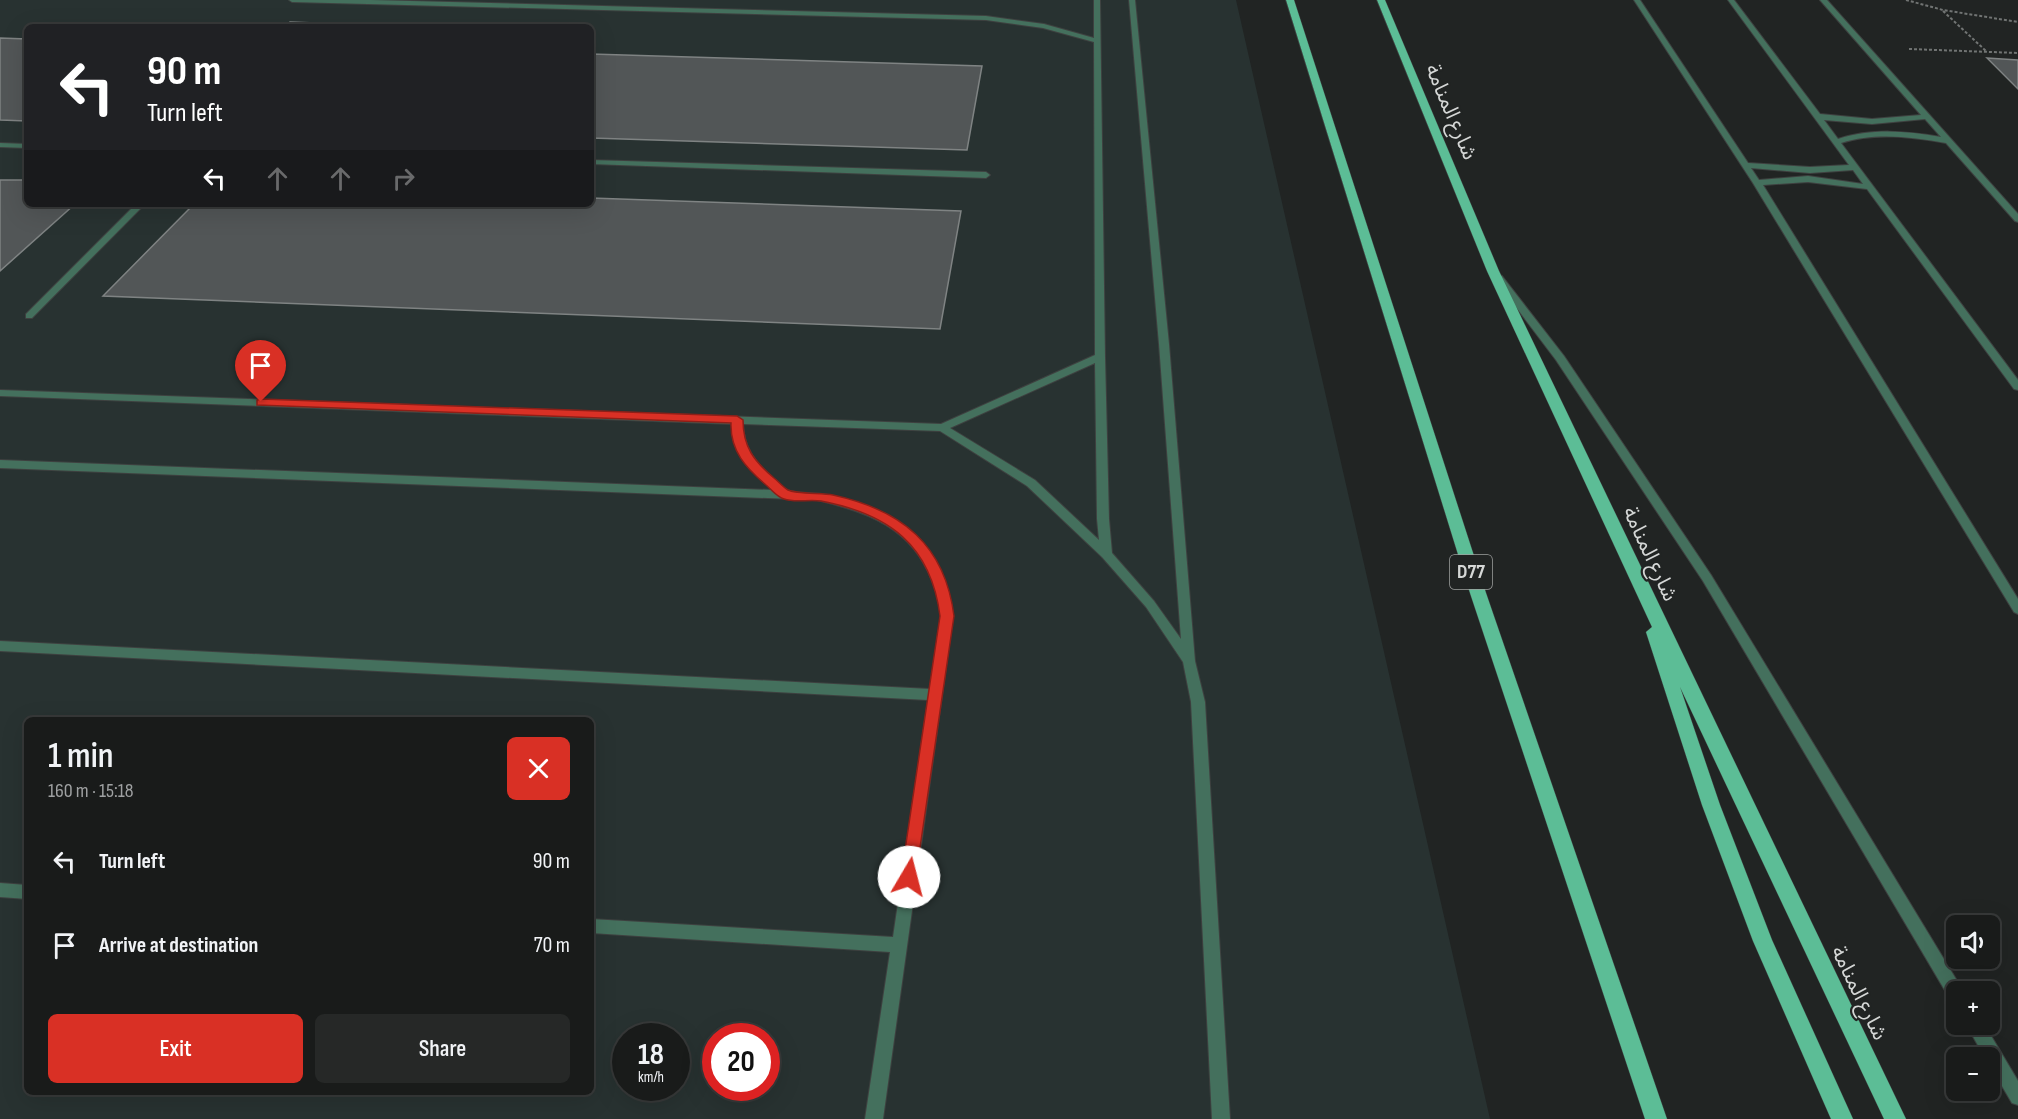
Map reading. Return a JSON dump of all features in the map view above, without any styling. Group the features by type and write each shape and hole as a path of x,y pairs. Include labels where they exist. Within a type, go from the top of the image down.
{"main road":[{"name":"D77","path":"1290,0 1478,593 1656,1119"},
{"name":"شارع المنامة","path":"1381,0 1493,271 1895,1119"},
{"path":"1640,585 1671,689 1715,815 1763,941 1842,1119"}],"lane":[{"path":"292,0 986,18 1033,24 1097,41"},
{"path":"1097,0 1100,357 1103,519 1106,554"},
{"path":"1132,0 1164,344 1189,661 1198,702 1221,1119"},
{"path":"1637,0 1757,183 2018,609"},
{"path":"1731,0 2018,387"},
{"path":"1823,0 2018,219"},
{"path":"1816,116 1874,122 1911,120 1927,116"},
{"path":"1835,142 1851,136 1871,133 1921,135 1949,141"},
{"path":"0,145 24,146"},
{"path":"594,162 986,175"},
{"path":"1745,165 1810,170 1855,167"},
{"path":"1757,183 1808,179 1870,187"},
{"path":"29,316 139,207"},
{"path":"1493,271 1560,358 1707,578 1948,981"},
{"path":"0,393 942,428 1100,357"},
{"path":"737,420 737,436 751,465 786,495"},
{"path":"942,428 1031,483 1106,554 1150,604 1189,661"},
{"path":"0,464 817,496 847,502 875,513 900,527 919,545 938,574 944,590 947,616 874,1119"},
{"path":"2002,583 2018,585"},
{"path":"0,646 935,695"},
{"path":"0,890 24,892"},
{"path":"594,926 899,945"},
{"path":"1981,1035 2018,1097"}],"path":[{"path":"1906,0 1943,10 2018,22"},
{"path":"1943,10 1987,52"},
{"path":"1866,48 2018,53"}],"shaded area":[{"path":"0,0 1236,0 1490,1119 0,1119"}],"building":[{"path":"290,22 314,23 313,24 288,24"},
{"path":"0,38 24,39 24,121 0,120"},
{"path":"594,54 982,66 967,150 594,138"},
{"path":"1987,58 2018,60 2018,89"},
{"path":"0,180 24,180 24,207 72,207 0,271"},
{"path":"594,198 961,211 940,329 103,296 191,207 594,207"}],"route":[{"path":"261,402 737,420 737,436 742,451 751,465 786,495 817,496 847,502 875,513 900,527 919,545 934,566 944,590 947,616 909,877"}]}
